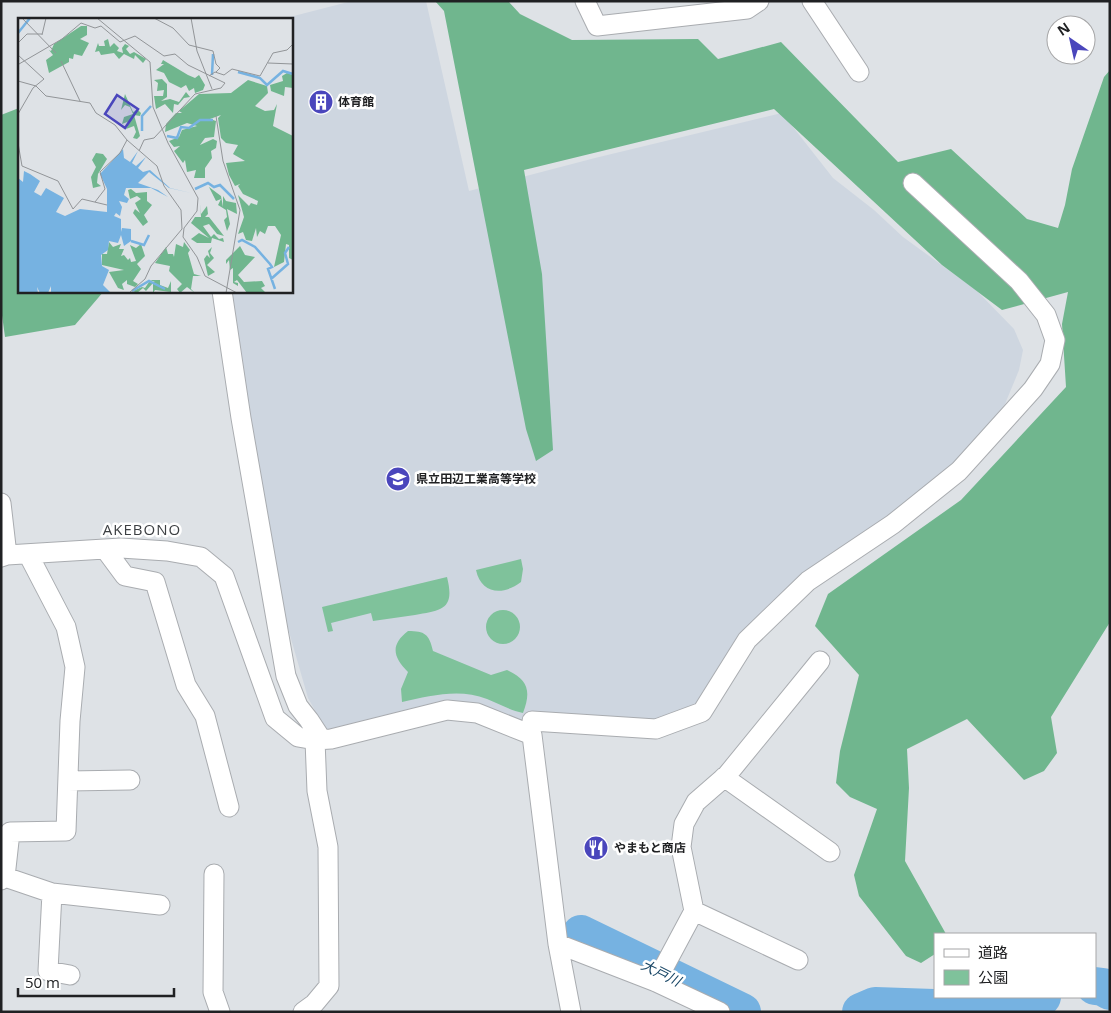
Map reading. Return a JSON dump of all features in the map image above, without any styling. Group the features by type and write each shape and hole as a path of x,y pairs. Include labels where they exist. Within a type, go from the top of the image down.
{"street":[{"path":"585,1 597,26 733,6 747,9 759,1"},
{"path":"812,1 859,72"},
{"path":"532,721 656,728 702,712 747,640 808,581 893,524 959,471 1033,389 1050,364 1055,340 1046,315 1019,281 913,183"},
{"path":"222,292 241,418 286,676 298,706 309,720 318,740 317,791 328,847 329,986 314,1004 303,1012"},
{"path":"1,503 4,556 121,548 167,551 201,557 224,576 275,718 298,737 318,740 331,739 447,710 477,713 532,735 558,944 571,1012"},
{"path":"105,549 125,576 155,582 186,686 205,716 229,807"},
{"path":"28,554 66,627 75,667 66,831 10,832 3,879 52,893 160,905"},
{"path":"659,976 694,911 681,847 684,824 696,802 724,777 820,661"},
{"path":"724,777 830,852"},
{"path":"68,781 130,780"},
{"path":"214,874 214,992 220,1012"},
{"path":"52,893 48,971 70,975"},
{"path":"694,911 798,960"},
{"path":"558,944 659,976 720,1012"}],"shaded area":[{"path":"352,1 426,1 469,191 595,158 782,113 833,178 874,210 903,237 976,290 1014,329 1023,350 1019,370 1005,404 958,462 747,640 702,712 656,729 526,720 502,723 477,713 331,739 308,698 275,583 226,292 292,292 292,18 286,18"}],"green space":[{"path":"435,1 508,1 520,14 572,40 698,39 718,59 781,42 898,162 951,149 1027,219 1058,228 1065,205 1072,169 1104,77 1110,70 1110,622 1051,717 1057,753 1044,771 1024,780 967,719 907,749 909,788 905,861 945,933 934,933 934,955 921,963 906,956 859,896 854,875 877,809 850,797 836,783 840,751 859,675 815,626 828,594 961,500 1066,387 1062,324 1068,292 1002,310 942,265 774,109 524,170 542,274 553,450 536,461 526,429 444,11"},
{"path":"18,108 18,292 103,292 75,325 5,337 1,308 1,115"},
{"path":"521,559 523,569 521,582 500,591 488,588 483,584 476,570"},
{"path":"447,577 449,588 448,602 440,609 373,621 371,613 331,623 333,631 328,632 322,607"},
{"path":"503,610 510,611 515,615 519,620 519,634 515,639 510,643 503,644 496,643 491,639 487,634 486,627 487,620 491,615 496,611"},
{"path":"408,631 419,632 428,637 433,651 491,675 507,670 520,678 524,682 527,693 526,706 523,713 487,699 466,694 444,694 402,702 401,689 408,672 399,661 396,646 402,636"}],"waterway":[{"name":"大戸川","path":"581,934 742,1012"},
{"name":"大戸川","path":"1096,986 1110,991"},
{"name":"大戸川","path":"861,1012 875,1006 992,1010 1038,998"}],"place":[{"name":"体育館","path":"321,102"},
{"name":"県立田辺工業高等学校","path":"398,479"},
{"name":"やまもと商店","path":"596,848"}],"district":[{"name":"AKEBONO","path":"142,530"}]}
